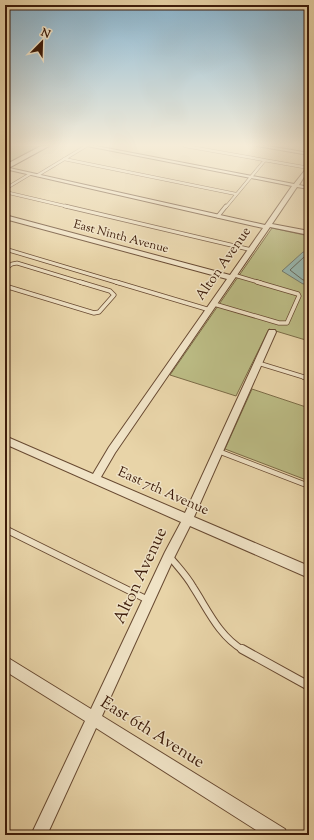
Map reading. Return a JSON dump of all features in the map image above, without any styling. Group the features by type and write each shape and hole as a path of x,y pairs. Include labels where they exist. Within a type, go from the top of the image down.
{"street":[{"path":"79,185 218,216 309,233"},
{"path":"291,185 309,188"},
{"name":"Alton Avenue","path":"95,478 112,450 295,186"},
{"name":"East Ninth Avenue","path":"5,218 233,277"},
{"name":"Alton Avenue","path":"39,835 148,600 188,519 272,332"},
{"name":"East 7th Avenue","path":"5,440 309,572"},
{"name":"East 6th Avenue","path":"5,663 279,835"}],"lane":[{"path":"193,185 236,194"},
{"path":"218,216 244,185"},
{"path":"5,190 252,250"},
{"path":"5,249 212,307 279,323 287,323 299,296 298,294 233,277"},
{"path":"5,269 12,264 17,263 110,291 114,295 99,312 94,313 5,286"},
{"path":"258,363 309,379"},
{"path":"218,451 309,486"},
{"path":"5,529 148,600"},
{"path":"169,556 192,585 214,622 231,643 259,660 309,686"}],"green space":[{"path":"272,228 309,236 309,341 269,329 236,396 170,375"},
{"path":"252,389 309,408 309,481 225,449"}],"water":[{"path":"303,252 309,252 309,283 303,284 282,271"}]}
